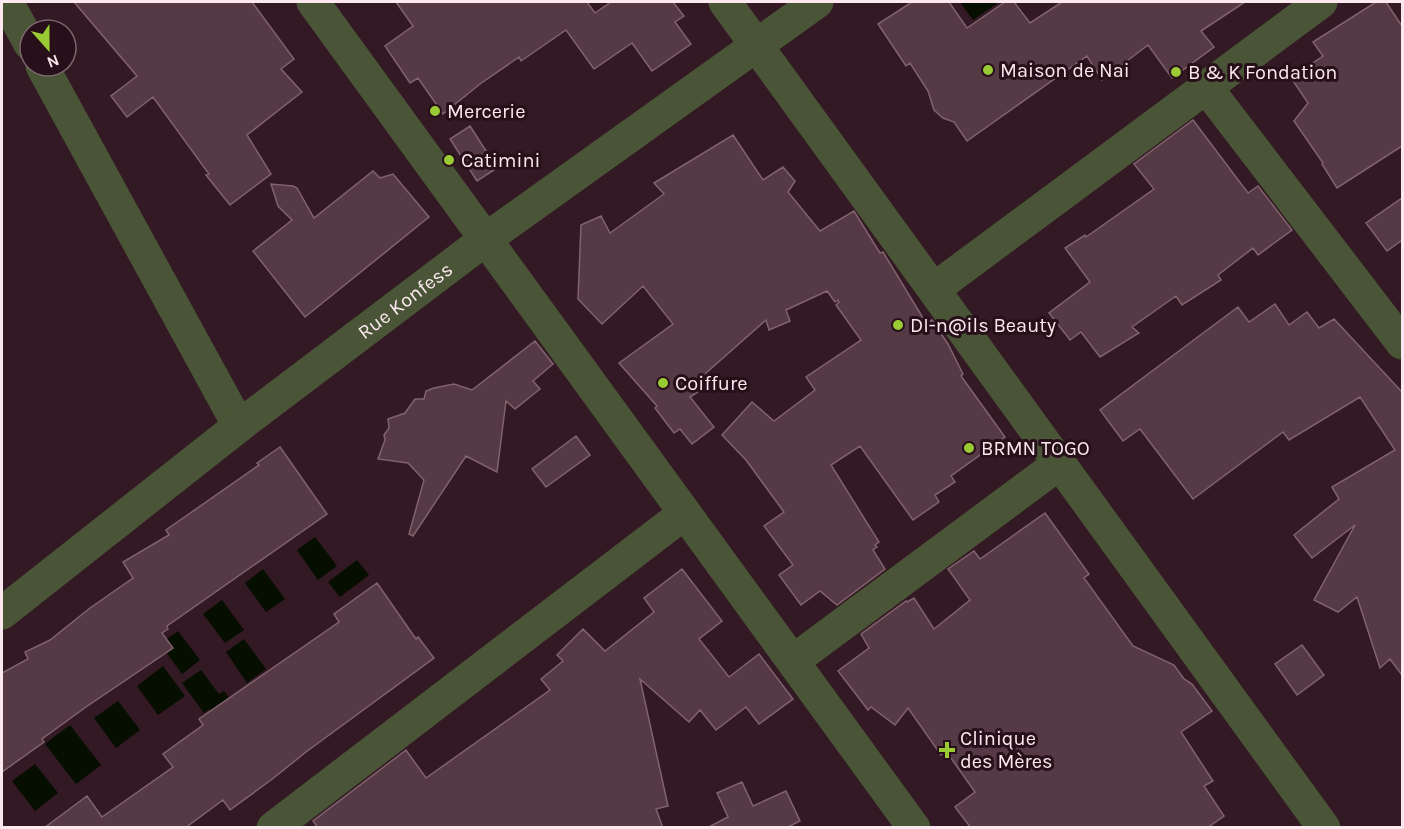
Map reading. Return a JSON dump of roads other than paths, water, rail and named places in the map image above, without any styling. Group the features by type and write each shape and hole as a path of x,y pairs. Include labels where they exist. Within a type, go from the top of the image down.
{"street":[{"path":"7,2 18,22"},
{"path":"313,2 914,828"},
{"path":"725,2 1324,828"},
{"name":"Rue Konfess","path":"2,613 239,426 486,239 817,2"},
{"path":"934,289 1321,2"},
{"path":"49,78 239,426"},
{"path":"1206,87 1402,342"},
{"path":"793,661 1060,463"},
{"path":"273,828 685,513"}],"place":[{"name":"Maison de Nai","path":"988,70"},
{"name":"B & K Fondation","path":"1176,72"},
{"name":"Mercerie","path":"435,111"},
{"name":"Catimini","path":"449,160"},
{"name":"DI-n@ils Beauty","path":"898,325"},
{"name":"Coiffure","path":"663,383"},
{"name":"BRMN TOGO","path":"969,448"},
{"name":"Clinique des Mères","path":"947,750"}]}
